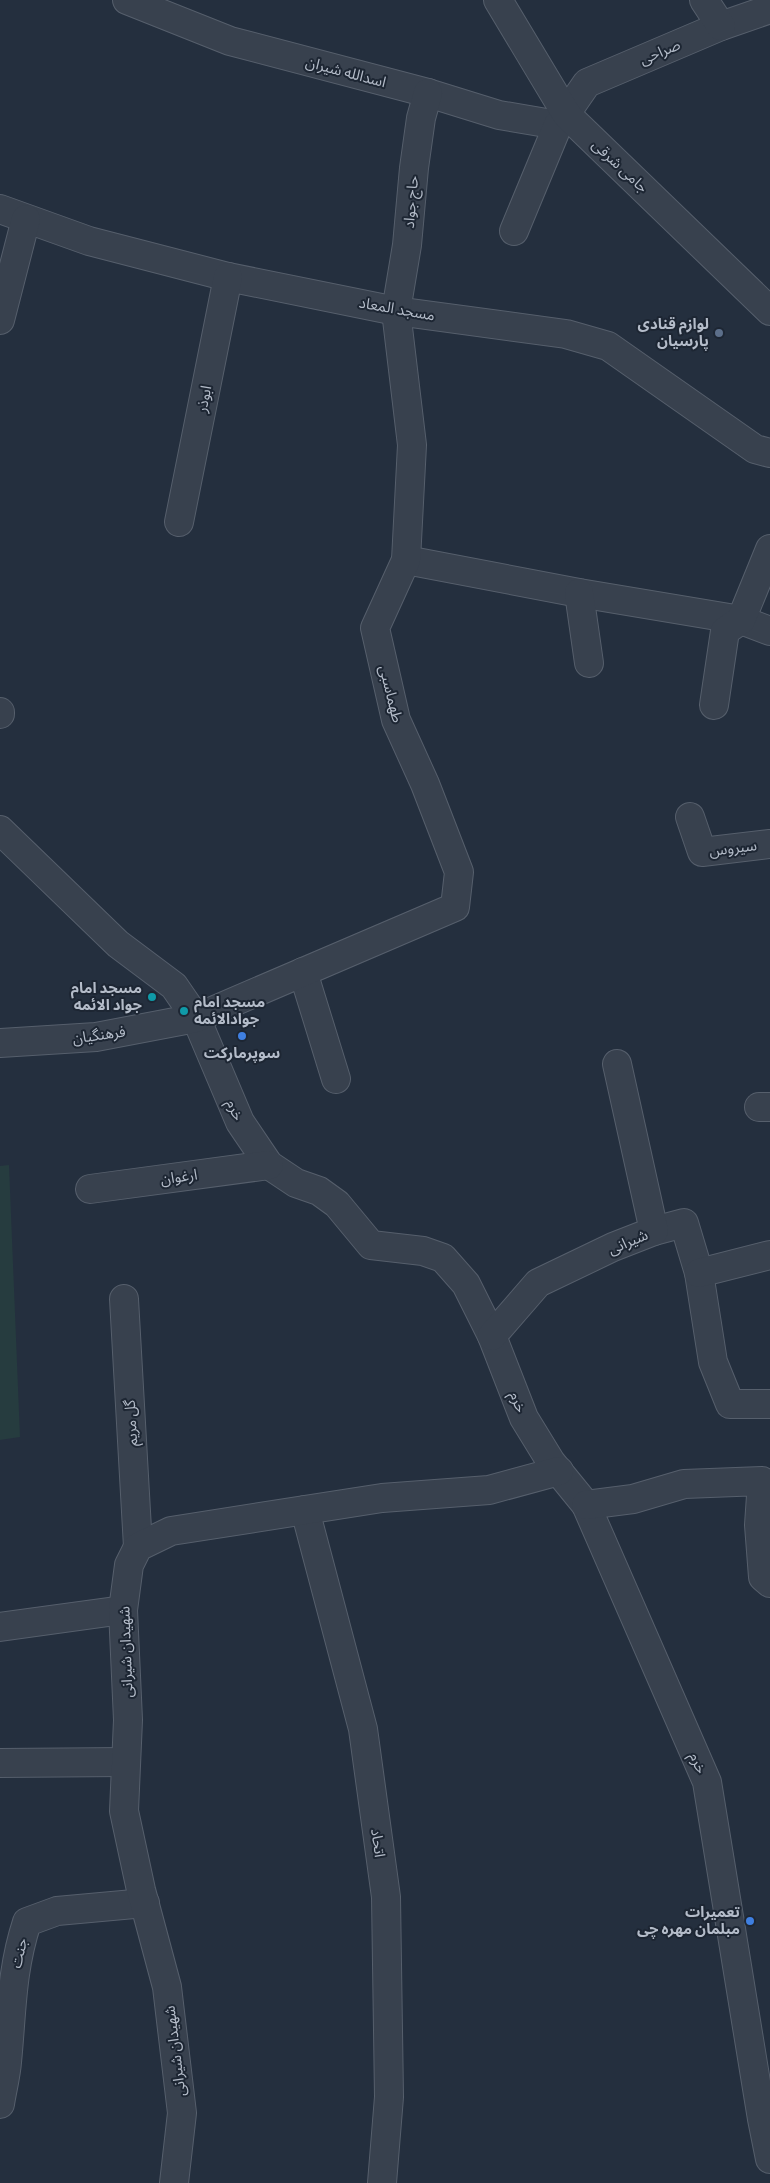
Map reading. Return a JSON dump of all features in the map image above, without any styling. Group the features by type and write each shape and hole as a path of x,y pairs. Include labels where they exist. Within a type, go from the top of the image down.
{"street":[{"name":"اسدالله شیران","path":"127,0 230,41 428,93 500,115 562,120"},
{"name":"جامی شرقی","path":"498,0 562,120 770,311"},
{"path":"704,0 721,26"},
{"name":"صراحی","path":"514,231 562,120 587,83 721,26 770,9"},
{"name":"حاج جواد","path":"396,311 407,245 421,118 428,93"},
{"name":"مسجد المعاد","path":"0,209 89,241 228,277 396,311 566,334 608,346 755,449 770,453"},
{"path":"0,320 26,219"},
{"name":"ابوذر","path":"179,522 228,277"},
{"name":"طهماسبی","path":"196,1018 455,907 459,872 396,720 375,628 406,560 412,445 396,311"},
{"path":"714,705 725,631 741,620 770,549"},
{"path":"406,560 579,593 741,620 770,631"},
{"path":"579,593 589,663"},
{"name":"سیروس","path":"690,817 702,852 770,844"},
{"name":"خرم","path":"0,830 118,944 174,986 196,1018 240,1122 269,1165 296,1183 318,1191 337,1204 371,1245 423,1250 443,1258 466,1284 492,1336 524,1418 559,1472 586,1505 706,1782 770,2159"},
{"path":"303,972 336,1079"},
{"name":"فرهنگیان","path":"0,1043 96,1037 196,1018"},
{"name":"شیرانی","path":"492,1336 538,1283 613,1247 654,1231 617,1064"},
{"name":"ارغوان","path":"90,1189 269,1165"},
{"path":"654,1231 684,1223 699,1273 713,1362 730,1404 770,1404"},
{"path":"699,1273 770,1255"},
{"name":"گل مریم","path":"124,1299 138,1546"},
{"path":"138,1546 171,1531 382,1498 489,1490 559,1472"},
{"path":"586,1505 633,1499 684,1484 762,1481 759,1525 763,1577 770,1583"},
{"name":"اتحاد","path":"305,1510 363,1729 386,1897 389,2097 382,2183"},
{"name":"شهیدان شیرانی","path":"138,1546 129,1565 123,1610 128,1720 124,1811 167,1987 182,2113 174,2183"},
{"path":"0,1627 123,1610"},
{"path":"0,1763 125,1762"},
{"name":"جنت","path":"0,2104 7,2064 13,1982 18,1950 27,1922 57,1911 145,1903"}],"green space":[{"path":"9,1165 20,1437 0,1440 0,1166"}],"place":[{"name":"لوازم قنادی پارسیان","path":"719,333"},
{"name":"مسجد امام جواد الائمه","path":"152,997"},
{"name":"مسجد امام جوادالائمه","path":"184,1011"},
{"name":"سوپرمارکت","path":"242,1036"},
{"name":"تعمیرات مبلمان مهره چی","path":"750,1921"}]}
